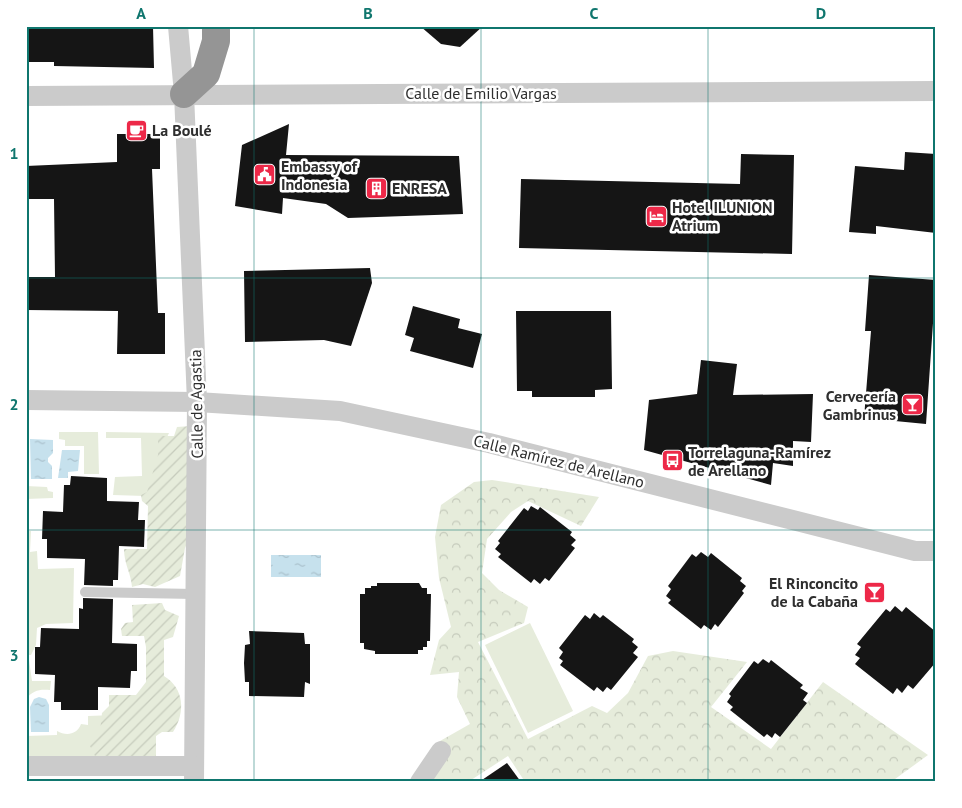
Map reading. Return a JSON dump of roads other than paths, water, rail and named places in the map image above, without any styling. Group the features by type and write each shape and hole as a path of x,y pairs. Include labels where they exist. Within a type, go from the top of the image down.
{"highway":[{"path":"184,94 206,74 216,41 216,26"}],"street":[{"name":"Calle de Agastia","path":"178,26 184,94 198,402 194,774"},
{"name":"Calle de Emilio Vargas","path":"26,96 936,91"},
{"name":"Calle Ramírez de Arellano","path":"26,400 198,402 340,411 489,442 915,551 936,551"},
{"name":"Calle Ramírez de Arellano","path":"915,551 921,557 936,561"},
{"path":"420,782 441,751"},
{"path":"26,766 194,774"}],"lane":[{"path":"85,592 196,594"}],"water":[{"path":"30,439 53,440 53,453 48,458 48,462 52,466 52,479 31,479"},
{"path":"62,450 80,450 78,471 68,472 68,478 58,478"},
{"path":"271,555 321,555 321,577 271,577"},
{"path":"39,697 46,699 49,705 49,732 31,732 30,707 34,699"}],"place":[{"name":"La Boulé","path":"136,130"},
{"name":"Embassy of Indonesia","path":"265,175"},
{"name":"ENRESA","path":"376,188"},
{"name":"Hotel ILUNION Atrium","path":"656,216"},
{"name":"Cervecería Gambrinus","path":"912,405"},
{"name":"Torrelaguna-Ramírez de Arellano","path":"672,461"},
{"name":"El Rinconcito de la Cabaña","path":"874,592"}]}
